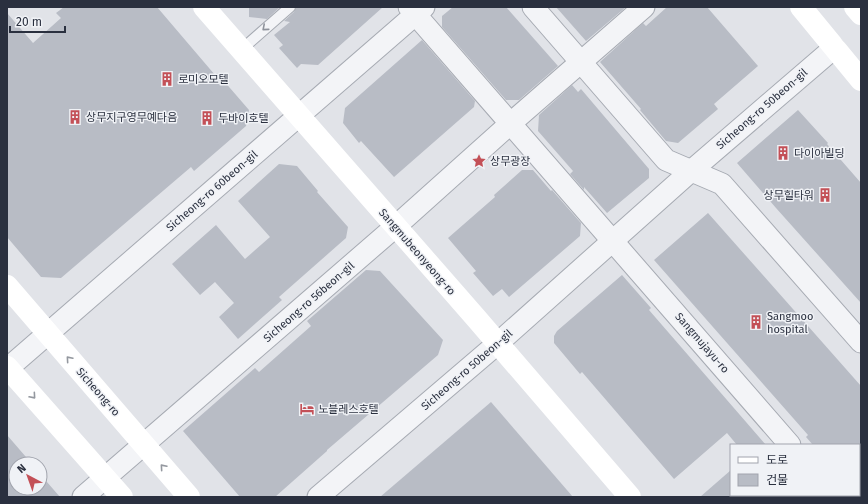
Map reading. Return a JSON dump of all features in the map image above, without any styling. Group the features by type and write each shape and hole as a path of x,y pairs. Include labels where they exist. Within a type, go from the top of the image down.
{"street":[{"name":"Sangmubeonyeong-ro","path":"204,7 630,497"},
{"path":"533,7 666,160 722,184 861,342"},
{"name":"Sicheong-ro 56beon-gil","path":"83,497 395,227 644,7"},
{"path":"801,7 861,80"},
{"path":"855,7 861,14"},
{"path":"416,9 511,123 614,240"},
{"name":"Sicheong-ro 60beon-gil","path":"7,368 299,116 416,9"},
{"name":"Sicheong-ro 50beon-gil","path":"318,497 497,344 691,171 834,48"},
{"name":"Sangmujayu-ro","path":"614,240 789,444"},
{"name":"Sicheong-ro","path":"7,286 189,497"},
{"path":"7,368 122,497"}],"lane":[{"path":"241,50 290,7"}],"building":[{"name":"상무지구영무예다음","path":"64,7 157,7 215,75 217,73 249,110 246,126 194,171 191,167 61,278 41,277 7,237 7,13 33,43 61,18 56,13"},
{"path":"249,7 280,7 267,19 249,17"},
{"path":"296,7 383,7 318,65 301,64 297,68 279,48 283,45 274,35 290,22 284,21 294,12"},
{"path":"453,7 506,7 558,66 519,100 506,100 442,27 442,16"},
{"path":"556,7 626,7 586,41"},
{"path":"667,7 707,7 758,66 714,104 718,109 678,143 666,141 640,110 641,109 600,62 643,23 646,26"},
{"path":"422,40 475,101 474,107 394,177 361,141 359,143 343,123 345,108"},
{"path":"572,85 578,92 581,89 649,169 649,178 607,213 584,187 584,190 570,174 573,171 538,131 539,115"},
{"path":"798,110 861,183 861,303 737,163"},
{"path":"279,164 297,166 318,191 317,192 348,227 346,238 279,297 282,300 238,339 219,317 234,303 215,282 200,295 172,264 216,225 245,259 270,237 238,201"},
{"path":"522,170 533,170 581,223 580,236 509,297 502,289 493,296 473,273 476,271 448,238 495,197 494,195"},
{"name":"Sangmoo hospital","path":"708,213 861,386 861,445 812,444 806,437 808,435 654,260"},
{"path":"366,270 380,271 443,340 438,355 327,450 275,497 240,497 183,431 255,368 259,372 311,326 307,321"},
{"path":"622,275 651,308 649,310 765,444 736,444 727,433 674,479 582,372 580,374 554,343 554,336 557,331"},
{"path":"491,402 573,497 380,497"},
{"path":"7,435 25,456 8,456 8,496 48,496 48,483 60,497 7,497"},
{"path":"730,471 731,497 700,497"}],"place":[{"name":"로미오모텔","path":"167,79"},
{"name":"상무지구영무예다음","path":"75,117"},
{"name":"두바이호텔","path":"207,118"},
{"name":"다이아빌딩","path":"783,153"},
{"name":"상무광장","path":"479,161"},
{"name":"상무힐타워","path":"825,195"},
{"name":"Sangmoo hospital","path":"756,322"},
{"name":"노블레스호텔","path":"307,409"}]}
